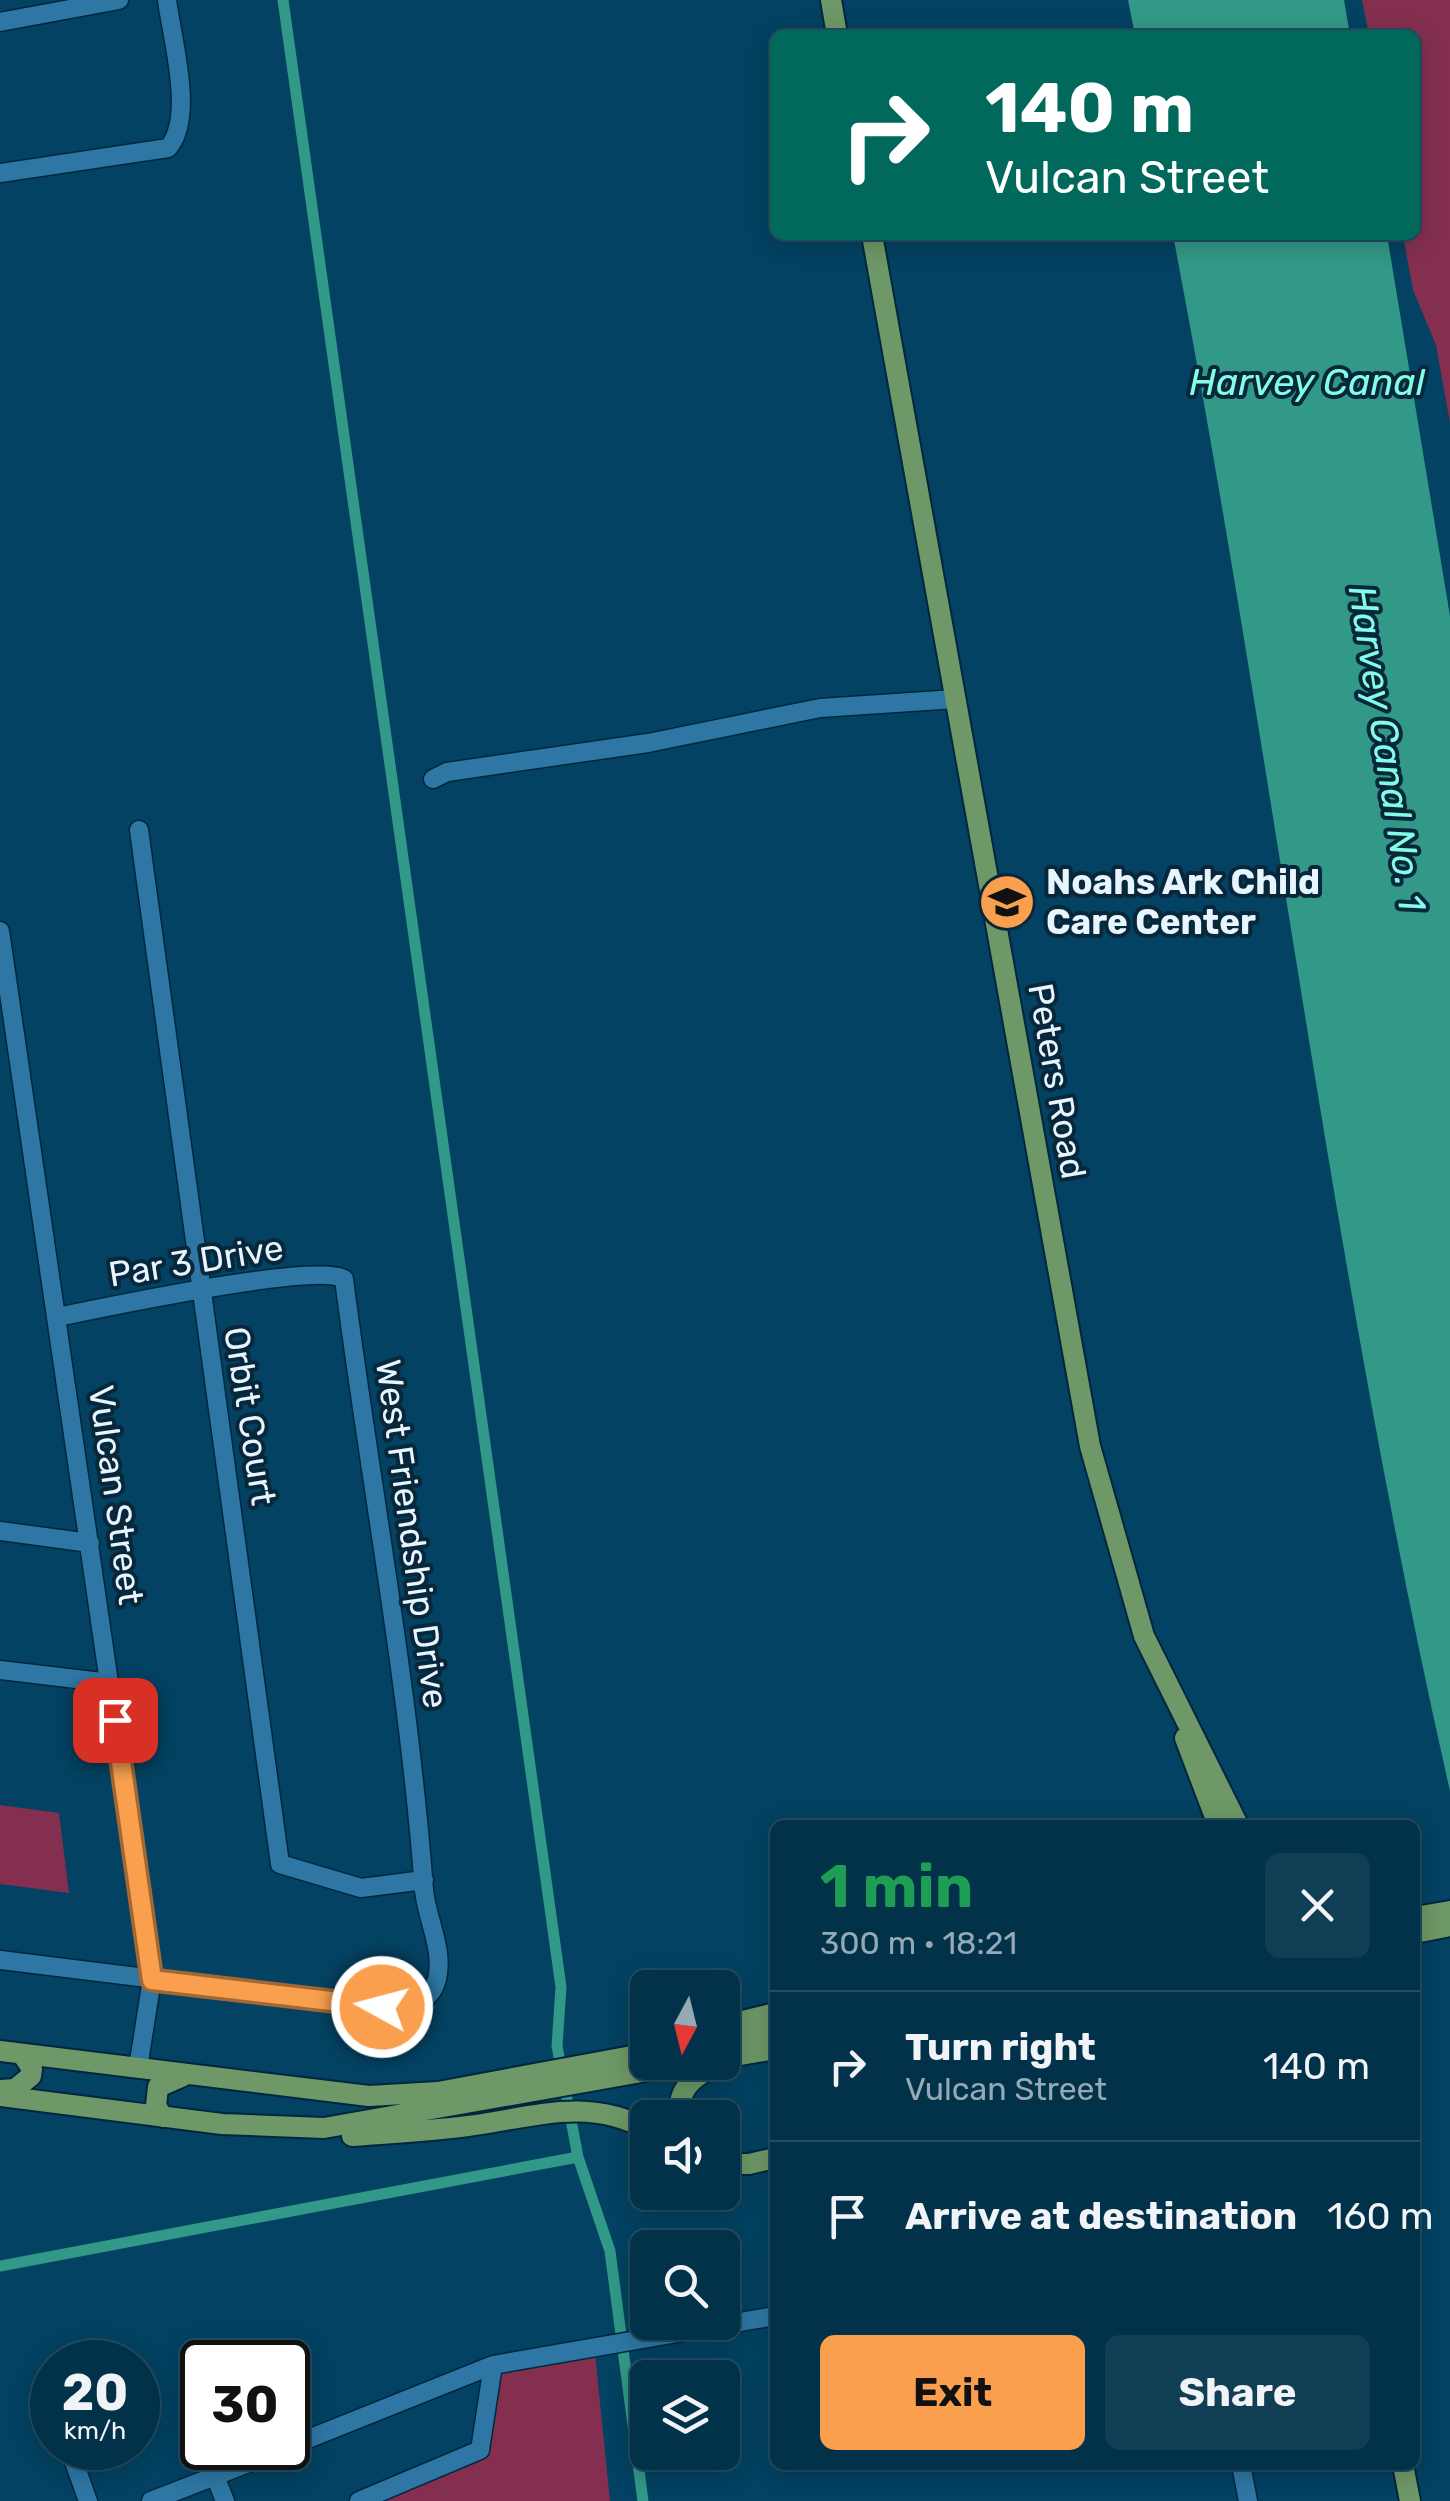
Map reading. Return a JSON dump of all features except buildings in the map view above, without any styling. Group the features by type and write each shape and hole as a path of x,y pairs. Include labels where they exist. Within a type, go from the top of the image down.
{"main road":[{"path":"831,0 836,30"},
{"name":"Peters Road","path":"873,240 1090,1446 1139,1620 1235,1820"},
{"name":"Peters Road","path":"1171,1693 1216,1820"},
{"path":"1420,1917 1450,1911"},
{"path":"1420,1931 1450,1926"},
{"path":"740,2022 770,2014"},
{"path":"740,2037 770,2033"},
{"path":"740,2055 770,2050"},
{"path":"0,2051 369,2096 544,2081"},
{"path":"0,2093 15,2089 31,2076 32,2069 22,2054"},
{"path":"584,2074 630,2057"},
{"path":"0,2093 222,2124 339,2126 544,2081 630,2069"},
{"path":"163,2117 156,2106 158,2087 185,2075"},
{"path":"679,2100 694,2080"},
{"path":"222,2124 246,2134 322,2138 467,2126 548,2112 592,2110 630,2124"},
{"path":"740,2153 770,2157"},
{"path":"740,2164 770,2159"},
{"path":"1404,2470 1410,2501"}],"street":[{"path":"0,22 119,0"},
{"path":"0,174 168,148 178,132 182,106 167,0"},
{"path":"433,779 448,772 648,744 820,708 956,700"},
{"name":"Orbit Court","path":"140,830 199,1291 280,1864 361,1888 424,1886"},
{"name":"Vulcan Street","path":"0,930 9,1030 58,1316 152,1980 138,2068"},
{"name":"Par 3 Drive","path":"58,1316 199,1291 335,1274 344,1279"},
{"name":"West Friendship Drive","path":"152,1980 408,2008 425,1999 436,1982 439,1952 424,1886 344,1279"},
{"path":"0,1531 90,1542"},
{"path":"0,1670 110,1683"},
{"path":"0,1960 152,1980"},
{"path":"310,2438 494,2366 770,2317"},
{"path":"360,2501 480,2450 494,2366"},
{"path":"77,2470 88,2501"},
{"path":"151,2501 230,2470"},
{"path":"1242,2470 1248,2501"},
{"path":"215,2476 224,2501"}],"shaded area":[{"path":"1362,0 1450,0 1450,423 1436,345 1413,290 1404,240 1420,240 1420,30 1368,30"},
{"path":"0,1805 59,1813 69,1893 0,1884"},
{"path":"595,2354 610,2501 359,2501 479,2450 493,2365"}],"water":[{"path":"1128,0 1344,0 1349,30 1134,30"},
{"name":"Harvey Canal","path":"1174,240 1388,240 1450,616 1450,1791 1371,1404 1209,429"}],"waterway":[{"path":"283,0 561,1987 557,2046 578,2157 610,2251 643,2501"},
{"path":"0,2266 578,2157"}],"place":[{"name":"Noahs Ark Child Care Center","path":"1007,902"}],"route":[{"path":"115,1720 152,1980 265,1990 382,2007"}],"water label":[{"name":"Harvey Canal No. 1","path":"1387,748"}]}
